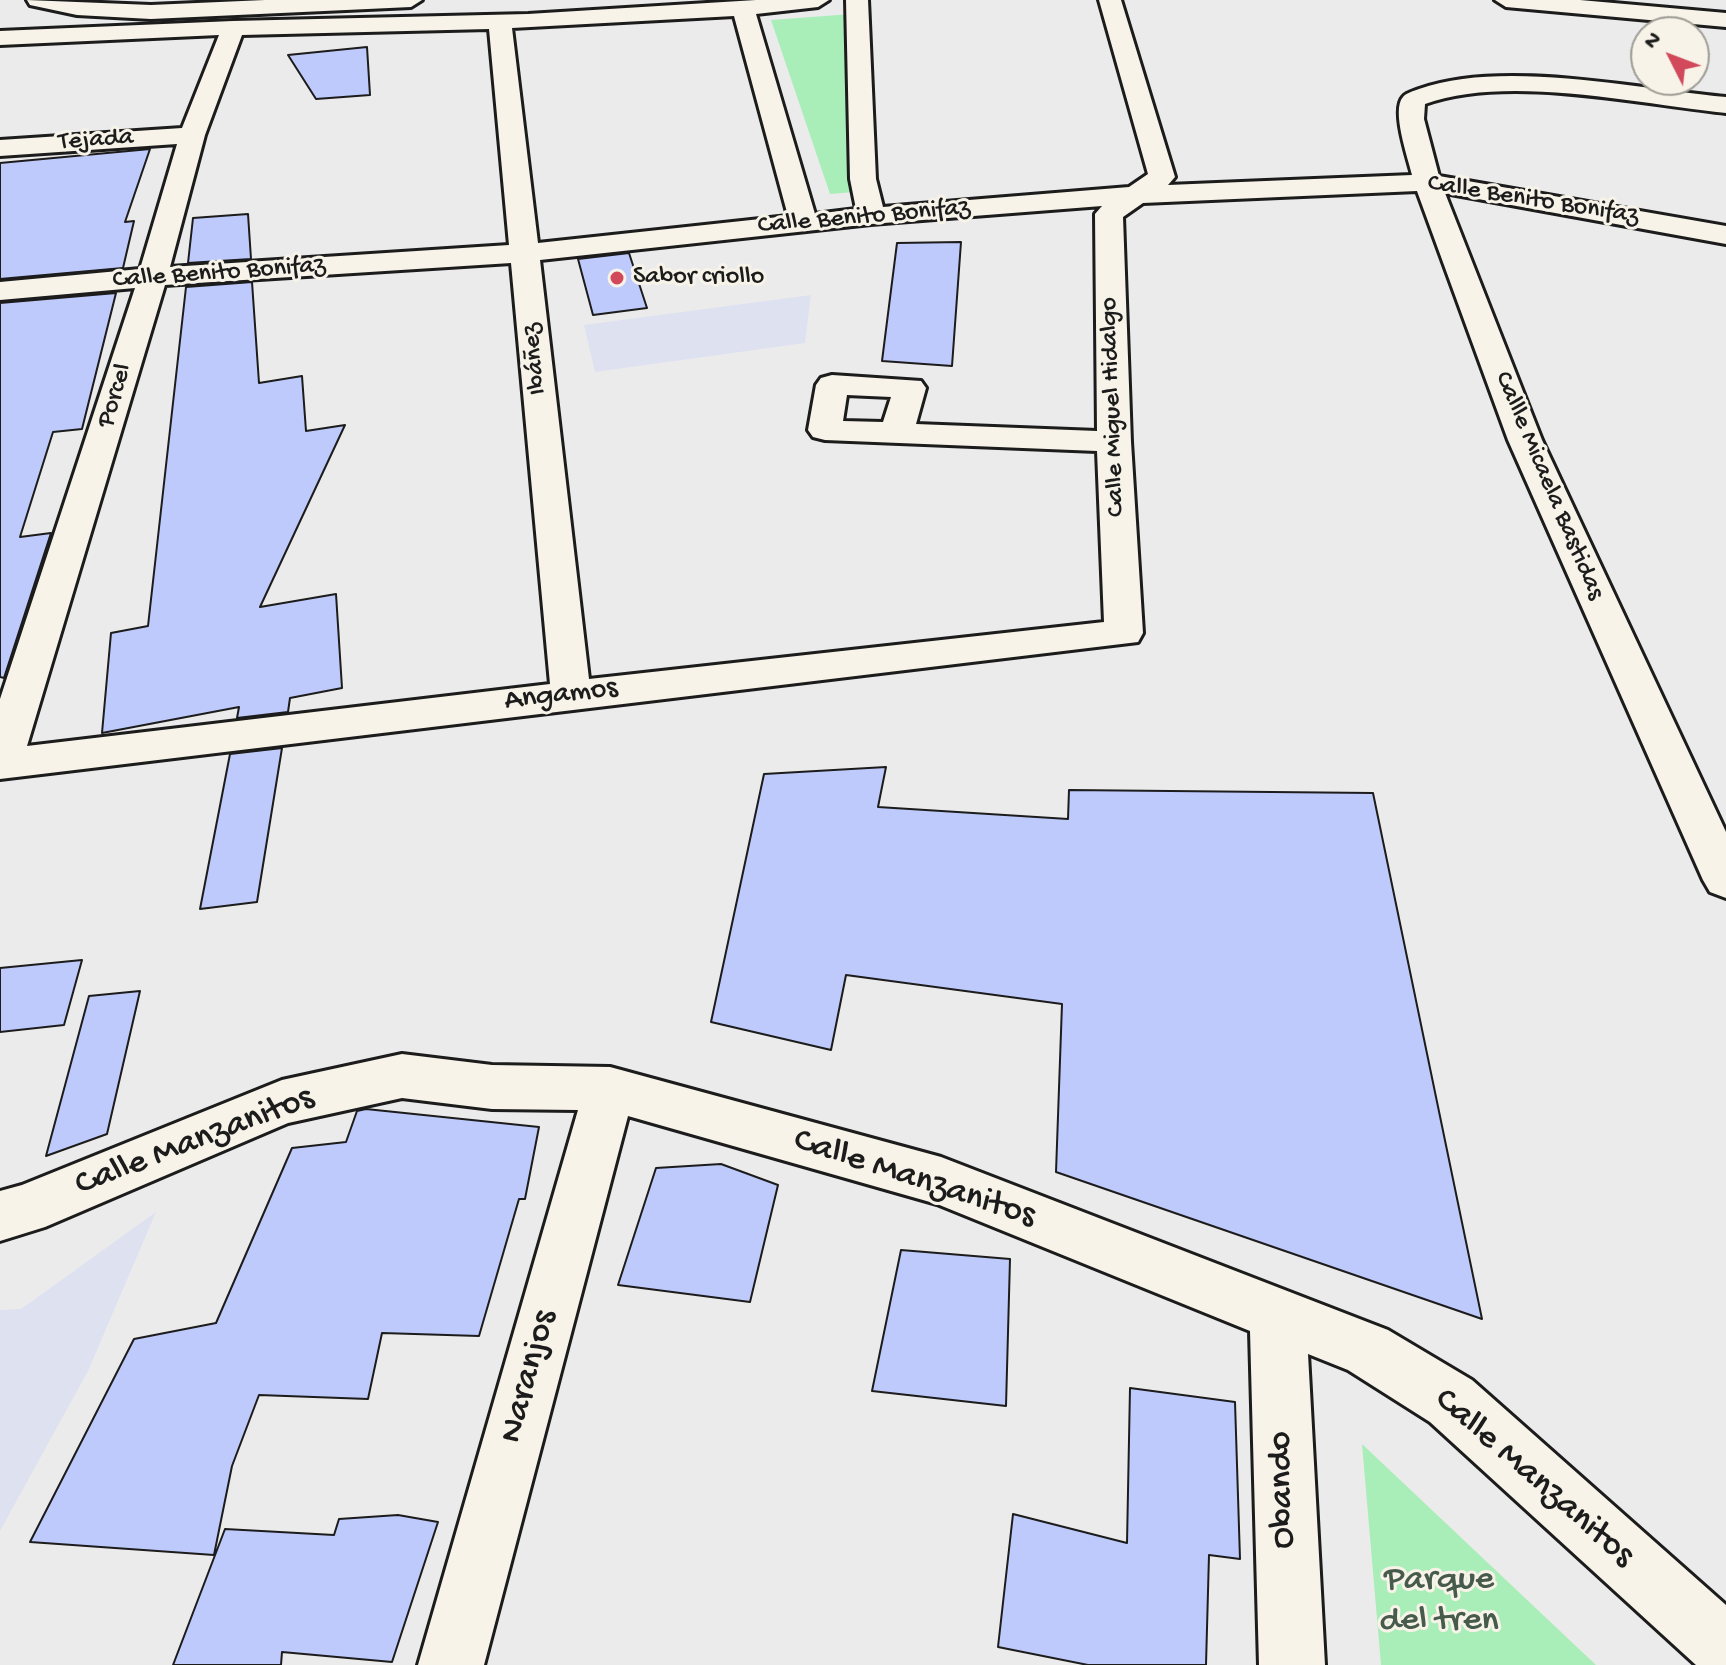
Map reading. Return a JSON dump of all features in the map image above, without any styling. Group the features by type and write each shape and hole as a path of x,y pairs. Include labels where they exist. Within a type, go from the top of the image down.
{"street":[{"path":"50,1 109,12 151,12 411,0"},
{"path":"0,38 233,28 500,23 743,9 818,0"},
{"path":"857,0 863,179 871,216"},
{"path":"1110,0 1162,177 1137,195"},
{"path":"1506,0 1726,20"},
{"path":"743,9 804,223"},
{"name":"Ibáñez","path":"500,23 571,695"},
{"name":"Porcel","path":"0,764 153,277 192,135 233,28"},
{"name":"Callle Micaela Bastidas","path":"1726,105 1528,84 1478,83 1432,91 1413,100 1411,119 1427,182 1525,440 1726,880"},
{"name":"Tejada","path":"0,148 192,135"},
{"name":"Calle Benito Bonifaz","path":"0,291 153,277 524,253 871,216 1137,195 1427,182 1726,235"},
{"name":"Calle Miguel Hidalgo","path":"1124,633 1114,442 1109,214 1137,195"},
{"path":"897,433 1114,442"},
{"name":"Angamos","path":"0,764 571,695 1124,633"},
{"name":"Calle Manzanitos","path":"0,1216 26,1209 282,1102 402,1076 492,1087 610,1089 941,1181 1368,1350 1451,1401 1726,1648"},
{"name":"Naranjos","path":"451,1665 610,1089"},
{"name":"Obando","path":"1278,1315 1292,1665"}],"shaded area":[{"path":"811,295 805,343 595,372 584,325"},
{"path":"156,1212 88,1371 0,1531 0,1310 21,1309"}],"green space":[{"path":"852,14 854,192 830,194 771,20"},
{"name":"Parque del tren","path":"1362,1444 1596,1665 1381,1665"}],"building":[{"path":"367,47 370,95 316,99 288,55"},
{"path":"150,149 125,222 134,221 123,268 0,279 0,163"},
{"path":"248,214 251,259 188,263 193,218"},
{"path":"961,242 952,366 882,361 897,243"},
{"path":"629,253 647,308 593,315 578,259"},
{"path":"252,282 259,383 302,376 306,431 345,425 260,607 336,594 342,688 290,698 288,712 237,718 239,707 102,733 111,633 148,626 186,287"},
{"path":"116,293 82,429 53,432 20,537 51,533 4,678 0,677 0,303"},
{"path":"282,748 257,902 200,909 230,754"},
{"path":"886,767 878,807 1068,819 1069,790 1373,793 1482,1319 1056,1172 1062,1004 846,975 831,1050 711,1022 764,774"},
{"path":"82,960 64,1025 0,1032 0,968"},
{"path":"140,991 107,1134 46,1156 89,996"},
{"path":"366,1109 539,1127 525,1199 519,1199 479,1336 382,1333 368,1399 259,1395 232,1466 214,1555 30,1542 134,1339 216,1323 292,1148 346,1142 357,1111"},
{"path":"721,1164 778,1185 750,1302 618,1285 656,1168"},
{"path":"901,1250 1010,1259 1006,1406 872,1391"},
{"path":"1130,1388 1235,1402 1240,1559 1209,1555 1206,1665 1088,1665 998,1647 1013,1514 1127,1543"},
{"path":"398,1515 438,1522 392,1662 282,1652 281,1665 173,1665 225,1529 334,1535 339,1519"}],"place":[{"name":"Sabor criollo","path":"617,278"}]}
